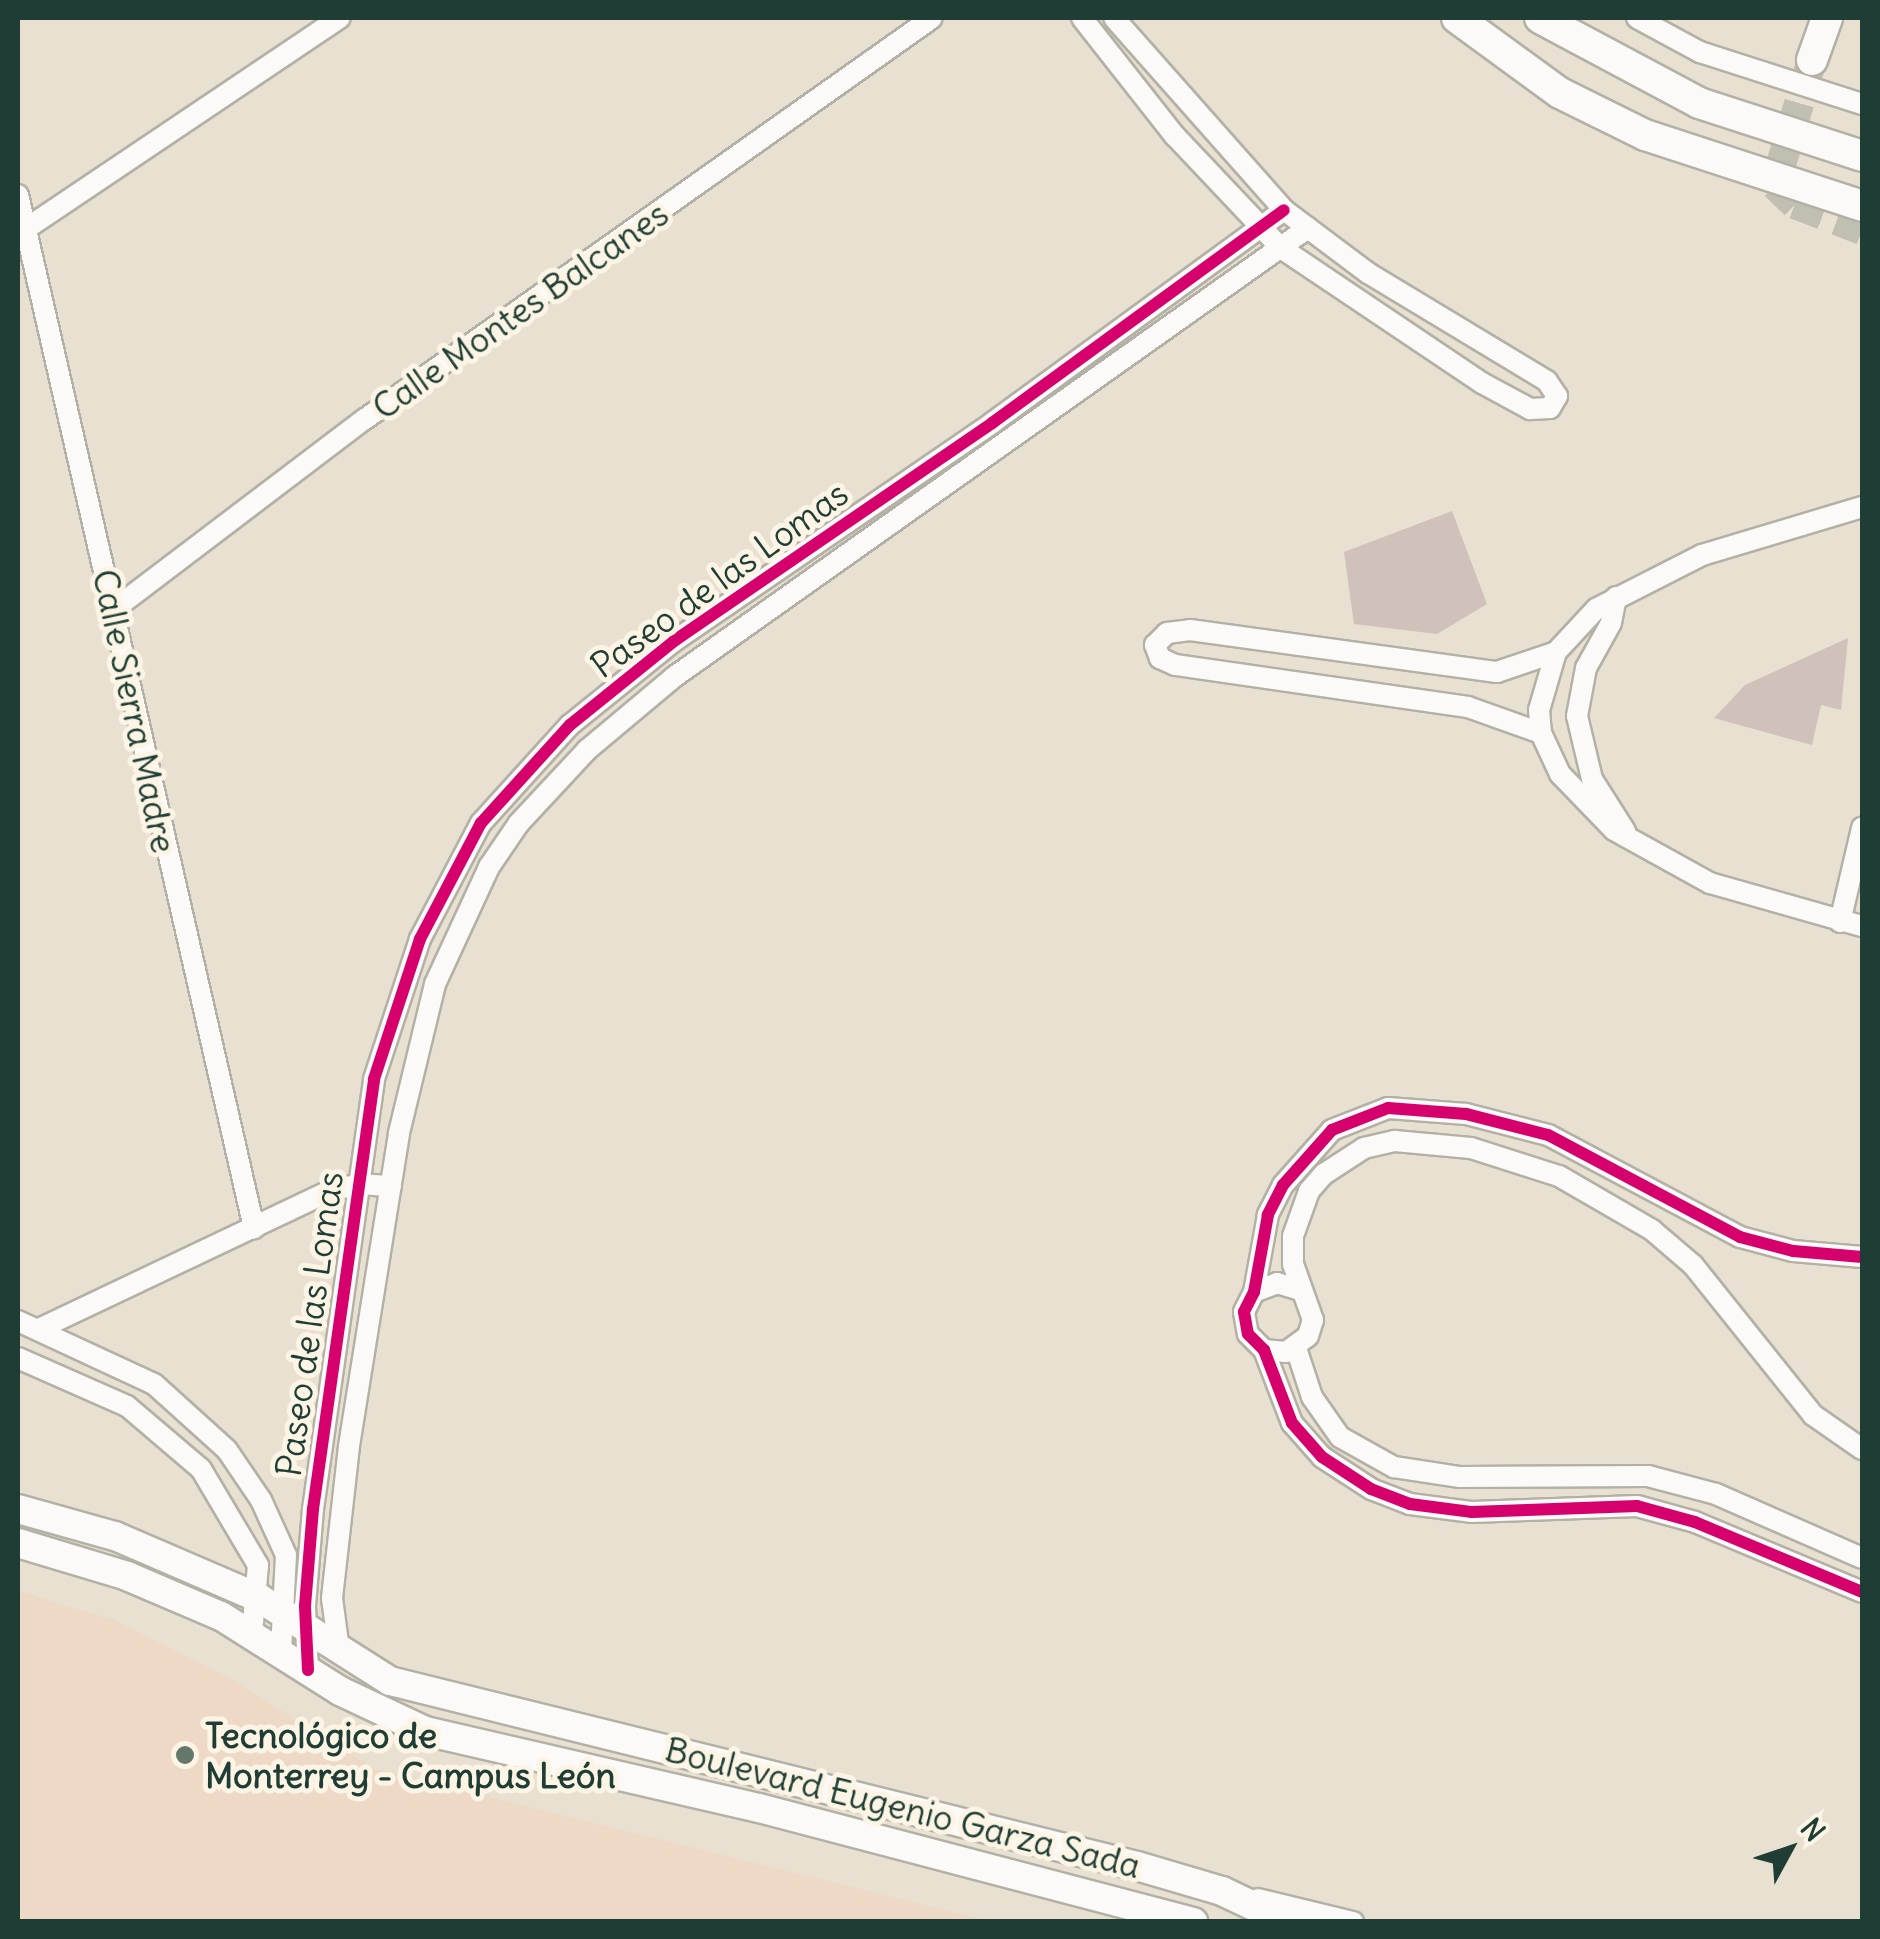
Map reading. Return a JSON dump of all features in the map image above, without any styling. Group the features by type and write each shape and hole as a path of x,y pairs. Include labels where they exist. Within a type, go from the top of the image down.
{"main road":[{"path":"1457,18 1560,94 1645,135 1862,206"},
{"path":"1540,18 1699,103 1862,156"},
{"path":"1812,60 1827,18"}],"street":[{"name":"Calle Montes Balcanes","path":"113,610 365,419 932,18"},
{"path":"1082,18 1164,124 1282,248 1519,405 1544,412 1553,405 1556,392 1542,377 1368,273 1284,210 1114,18"},
{"path":"1637,18 1700,52 1862,104"},
{"path":"28,228 337,19"},
{"name":"Calle Sierra Madre","path":"18,195 254,1228"},
{"name":"Paseo de las Lomas","path":"308,1670 282,1612 313,1509 360,1184 388,1027 420,939 481,823 570,725 1284,210"},
{"name":"Paseo de las Lomas","path":"342,1656 331,1619 335,1566 391,1186 435,984 489,867 547,788 587,750 730,636 1308,228"},
{"path":"1862,507 1736,543 1585,616 1556,652 1542,688 1540,733 1570,791 1632,840 1710,883 1862,926"},
{"path":"1616,598 1611,623 1586,668 1577,716 1592,778 1632,840"},
{"path":"716,616 730,636"},
{"path":"1540,733 1468,708 1176,666 1160,658 1155,645 1167,634 1190,630 1498,672 1556,652"},
{"path":"1840,922 1862,828"},
{"path":"1862,1257 1793,1251 1740,1237 1548,1135 1466,1114 1388,1108 1332,1130 1302,1157 1268,1215 1244,1324 1264,1350 1270,1380 1292,1423 1322,1457 1370,1490 1410,1504 1472,1512 1637,1506 1695,1522 1862,1592"},
{"path":"1862,1449 1813,1416 1693,1265 1652,1230 1560,1176 1499,1156 1395,1141 1345,1159 1324,1174 1300,1208 1293,1236 1300,1290 1313,1320 1296,1348 1312,1397 1340,1437 1394,1467 1460,1477 1648,1476 1734,1501 1862,1558"},
{"path":"39,1330 254,1228 360,1184 391,1186"},
{"path":"1254,1292 1276,1283 1300,1290"},
{"path":"18,1320 154,1384 226,1450 261,1500 286,1554 281,1650"},
{"path":"1264,1350 1296,1348"},
{"path":"18,1358 127,1406 201,1468 249,1542 282,1612"},
{"path":"201,1468 226,1450"},
{"name":"Boulevard Eugenio Garza Sada","path":"18,1509 116,1536 282,1612 342,1656 421,1690 1222,1891 1287,1922"},
{"name":"Boulevard Eugenio Garza Sada","path":"18,1543 126,1576 252,1634 389,1718 426,1731 778,1813 1194,1922"},
{"path":"252,1634 282,1612"},
{"path":"1222,1891 1353,1922"}],"shaded area":[{"name":"Tecnológico de Monterrey - Campus León","path":"18,1591 114,1620 233,1680 375,1769 990,1921 18,1921"}],"building":[{"path":"1452,511 1487,604 1437,634 1354,624 1344,552"},
{"path":"1848,638 1841,710 1821,705 1812,745 1714,718 1745,685"}],"tunnel":[{"path":"1812,60 1775,185 1795,204 1862,230"}],"cycle path":[{"path":"308,1670 305,1606 313,1509 374,1079 420,939 481,823 570,725 674,641 992,423 1284,210"},
{"path":"1862,1257 1793,1251 1740,1237 1548,1135 1466,1114 1388,1108 1332,1130 1283,1185 1268,1215 1254,1292 1244,1312 1248,1334 1264,1350 1292,1423 1322,1457 1371,1489 1410,1504 1472,1512 1637,1506 1695,1522 1862,1592"}],"place":[{"name":"Tecnológico de Monterrey - Campus León","path":"185,1755"}]}
